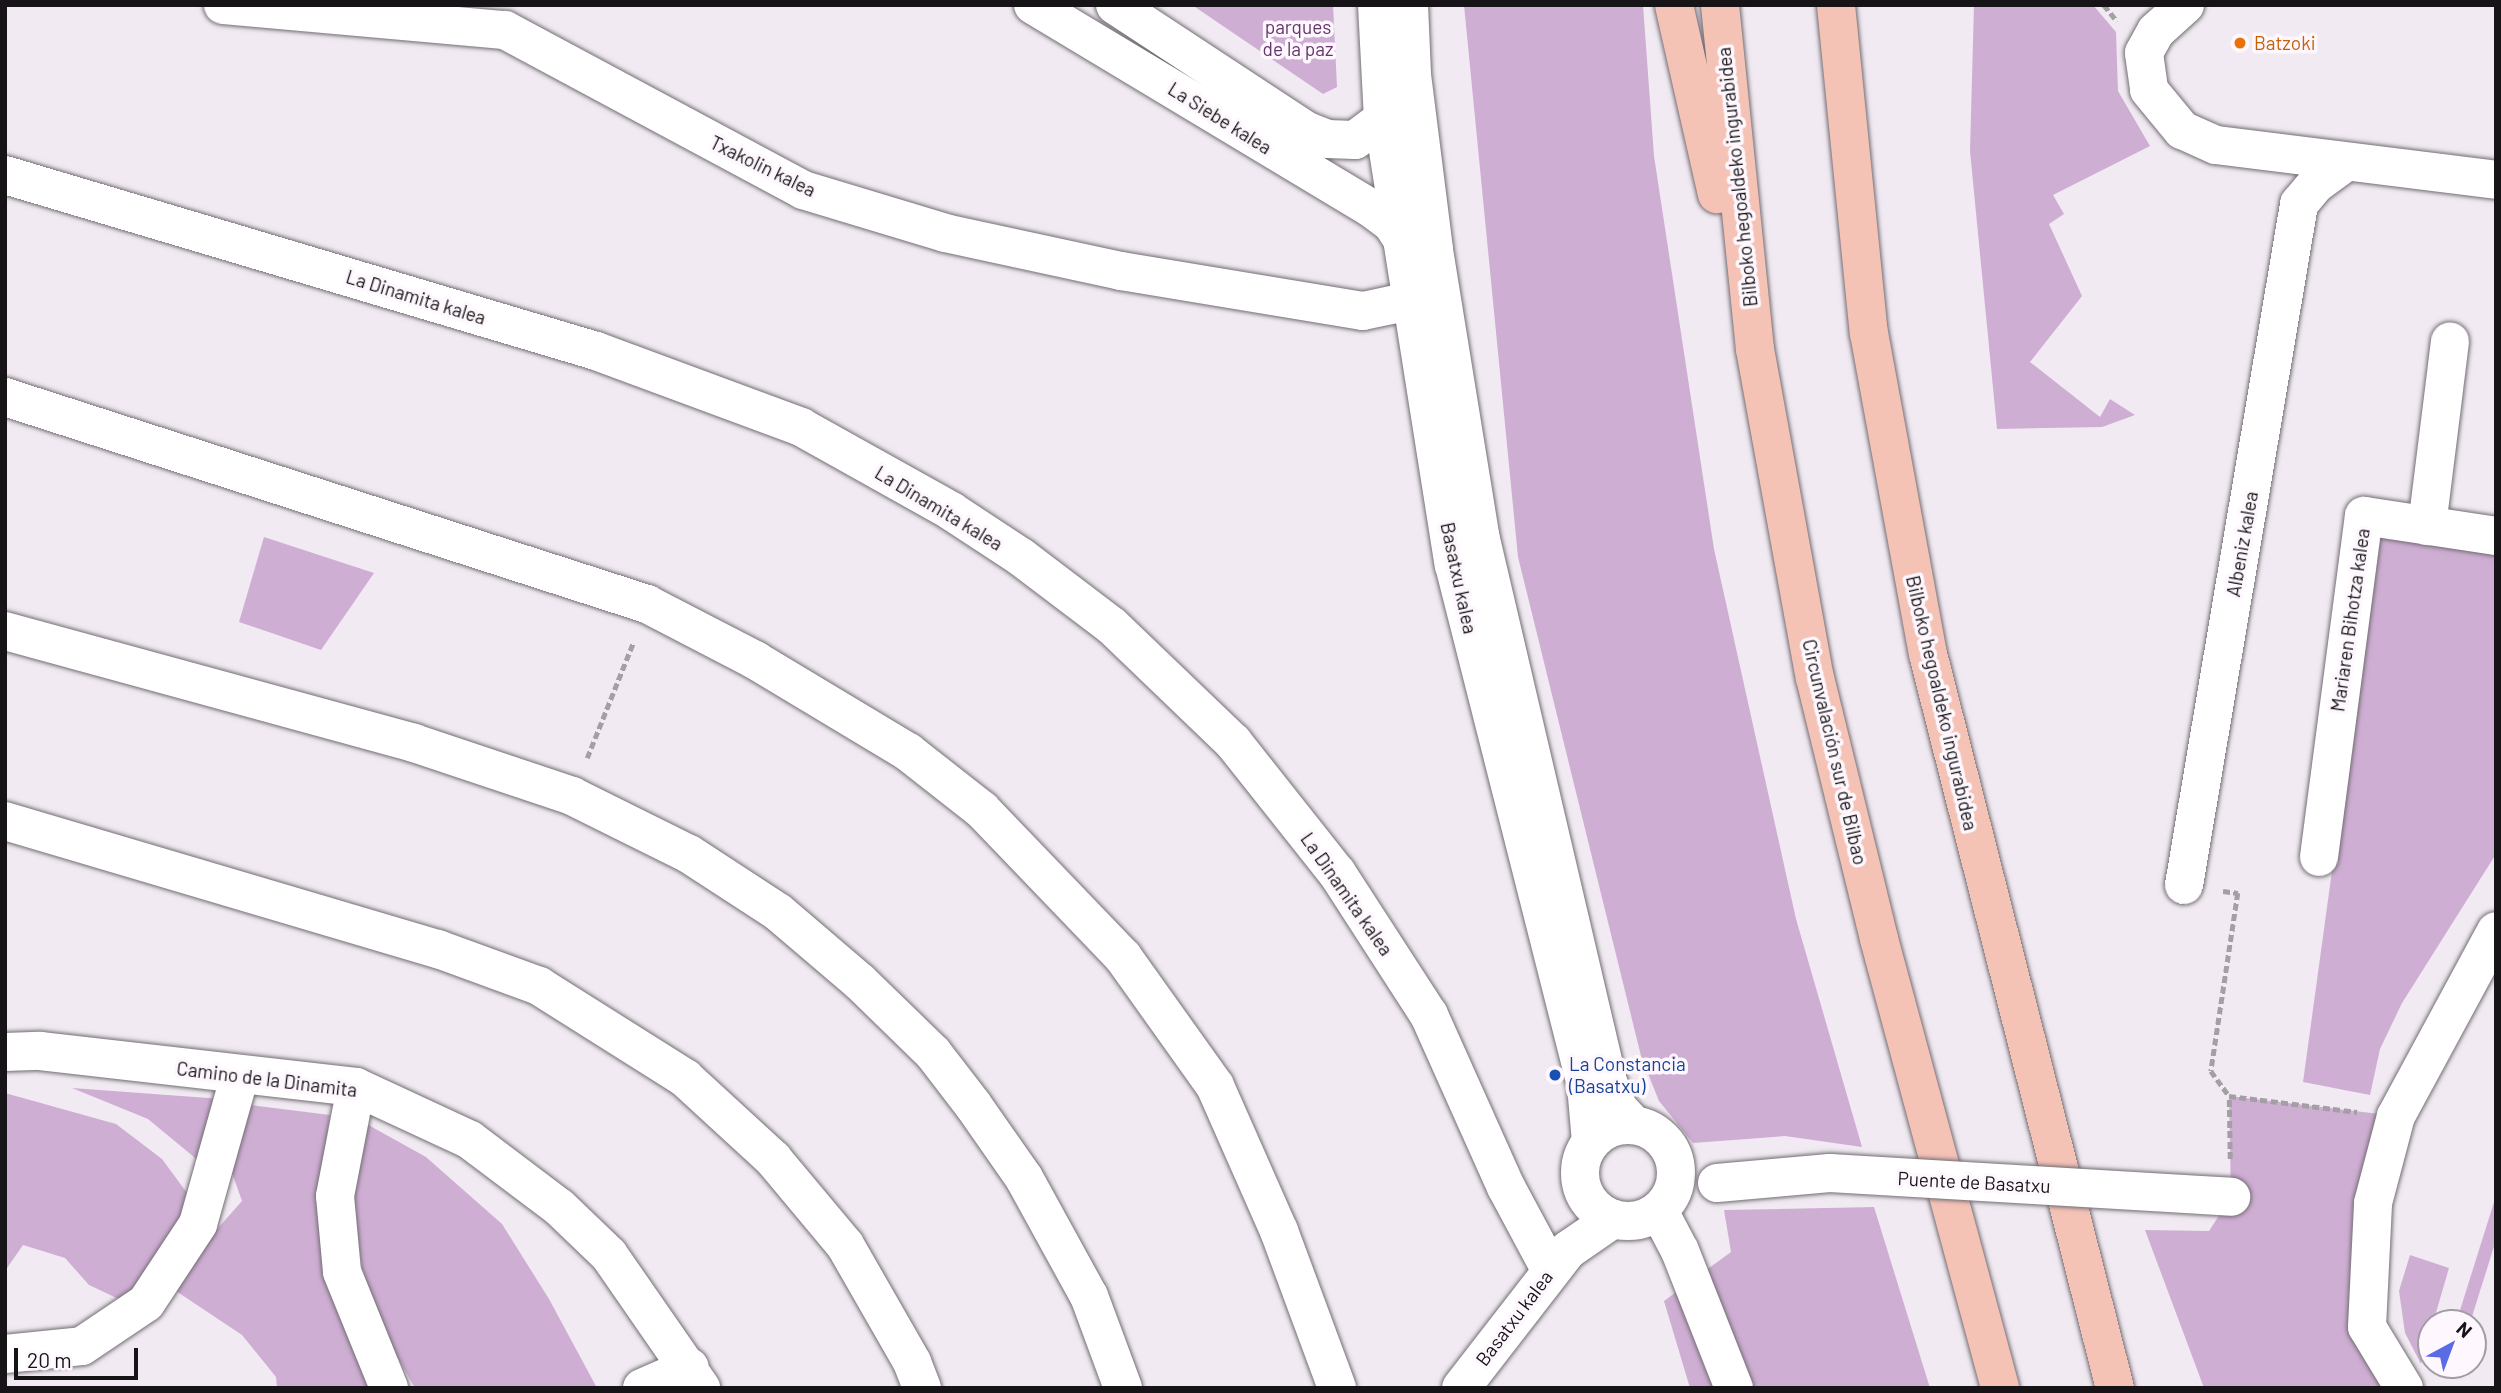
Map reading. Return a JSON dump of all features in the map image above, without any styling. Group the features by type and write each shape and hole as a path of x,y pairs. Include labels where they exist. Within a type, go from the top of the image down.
{"highway":[{"path":"1674,5 1755,349"},
{"name":"Bilboko hegoaldeko ingurabidea","path":"1720,5 1755,349"},
{"name":"Bilboko hegoaldeko ingurabidea","path":"1836,5 1869,333 1928,654 2115,1388"},
{"name":"Circunvalación sur de Bilbao","path":"1755,349 1815,678 2000,1388"}],"street":[{"name":"Txakolin kalea","path":"223,5 505,30 803,190 945,233 1121,271 1363,311 1400,303"},
{"name":"La Siebe kalea","path":"1032,5 1381,214"},
{"name":"La Siebe kalea","path":"1115,5 1156,16 1305,131 1327,139 1369,129"},
{"path":"1369,129 1377,5"},
{"name":"Basatxu kalea","path":"1409,5 1425,180 1480,535 1608,1082 1618,1108 1634,1125"},
{"path":"2185,5 2156,31 2144,53 2149,90 2182,130 2217,145 2242,149 2496,180"},
{"name":"Basatxu kalea","path":"1369,129 1343,149 1340,164 1381,214 1454,565 1586,1085 1591,1142"},
{"path":"2242,149 2282,169 2300,204 2316,184 2346,162"},
{"name":"La Dinamita kalea","path":"5,174 596,351 800,427 951,511 1021,557 1112,626 1233,742 1337,873 1429,1015 1506,1187 1559,1259"},
{"path":"1381,214 1410,209 1425,180"},
{"name":"Albeniz kalea","path":"2184,885 2300,204"},
{"path":"2427,526 2450,341"},
{"path":"5,397 647,604 755,660 908,752 982,810 1123,957 1215,1086 1279,1231 1337,1388"},
{"name":"Mariaren Bihotza kalea","path":"2319,856 2364,516 2496,536"},
{"path":"5,631 437,750 559,791 689,854 778,912 860,982 933,1053 973,1105 1024,1178 1089,1296 1124,1388"},
{"path":"5,821 439,949 539,986 685,1078 773,1159 845,1245 912,1362 922,1388"},
{"path":"2404,1388 2367,1326 2373,1202 2396,1116 2496,931"},
{"name":"Camino de la Dinamita","path":"5,1052 40,1051 356,1087 470,1140 559,1207 609,1255 696,1378"},
{"path":"5,1354 82,1346 146,1303 198,1224 240,1075"},
{"path":"356,1087 335,1196 342,1272 389,1388"},
{"path":"1634,1125 1665,1143 1677,1176 1674,1189 1659,1211 1645,1219 1613,1219 1594,1207 1582,1188 1581,1164 1591,1142 1604,1132 1634,1125"},
{"name":"Puente de Basatxu","path":"1677,1176 1717,1184 1830,1173 2231,1197"},
{"name":"Basatxu kalea","path":"1559,1259 1582,1188"},
{"path":"1659,1211 1680,1251 1734,1388"},
{"name":"Basatxu kalea","path":"1461,1388 1559,1259 1613,1219"},
{"path":"642,1388 696,1378"}],"path":[{"path":"586,762 638,629"},
{"path":"2184,885 2238,894 2211,1071 2229,1097 2231,1197"},
{"path":"2229,1097 2396,1116"}],"green space":[{"name":"parques de la paz","path":"1192,5 1333,5 1337,87 1323,94"},
{"path":"1464,5 1643,5 1654,156 1714,549 1796,919 1862,1147 1785,1136 1693,1143 1659,1101 1641,1056 1518,557"},
{"path":"1974,5 2093,5 2116,32 2118,91 2150,146 2053,195 2064,214 2049,224 2082,296 2030,362 2100,417 2110,399 2135,415 2102,427 1997,429 1970,151"},
{"path":"2378,536 2496,552 2496,854 2402,1003 2380,1049 2370,1095 2303,1082"},
{"path":"264,537 374,573 321,650 239,622"},
{"path":"72,1088 222,1099 200,1162 148,1119"},
{"path":"5,1093 116,1124 162,1159 190,1197 185,1234 123,1301 89,1285 65,1258 23,1245 5,1271"},
{"path":"2229,1096 2396,1116 2367,1326 2404,1388 2204,1388 2145,1230 2209,1231 2231,1197"},
{"path":"242,1104 330,1115 318,1202 375,1388 277,1388 276,1377 242,1335 173,1289 195,1254 242,1201 226,1156"},
{"path":"363,1122 426,1157 502,1224 549,1299 597,1388 415,1388 388,1341 362,1268 351,1191"},
{"path":"2495,1199 2496,1240 2474,1309 2460,1309"},
{"path":"1874,1207 1930,1388 1690,1388 1664,1301 1731,1252 1724,1210"},
{"path":"2410,1255 2449,1268 2437,1309 2417,1309 2417,1356 2405,1333 2399,1291"}],"place":[{"name":"Batzoki","path":"2240,43"},
{"name":"La Constancia (Basatxu)","path":"1555,1075"}]}
